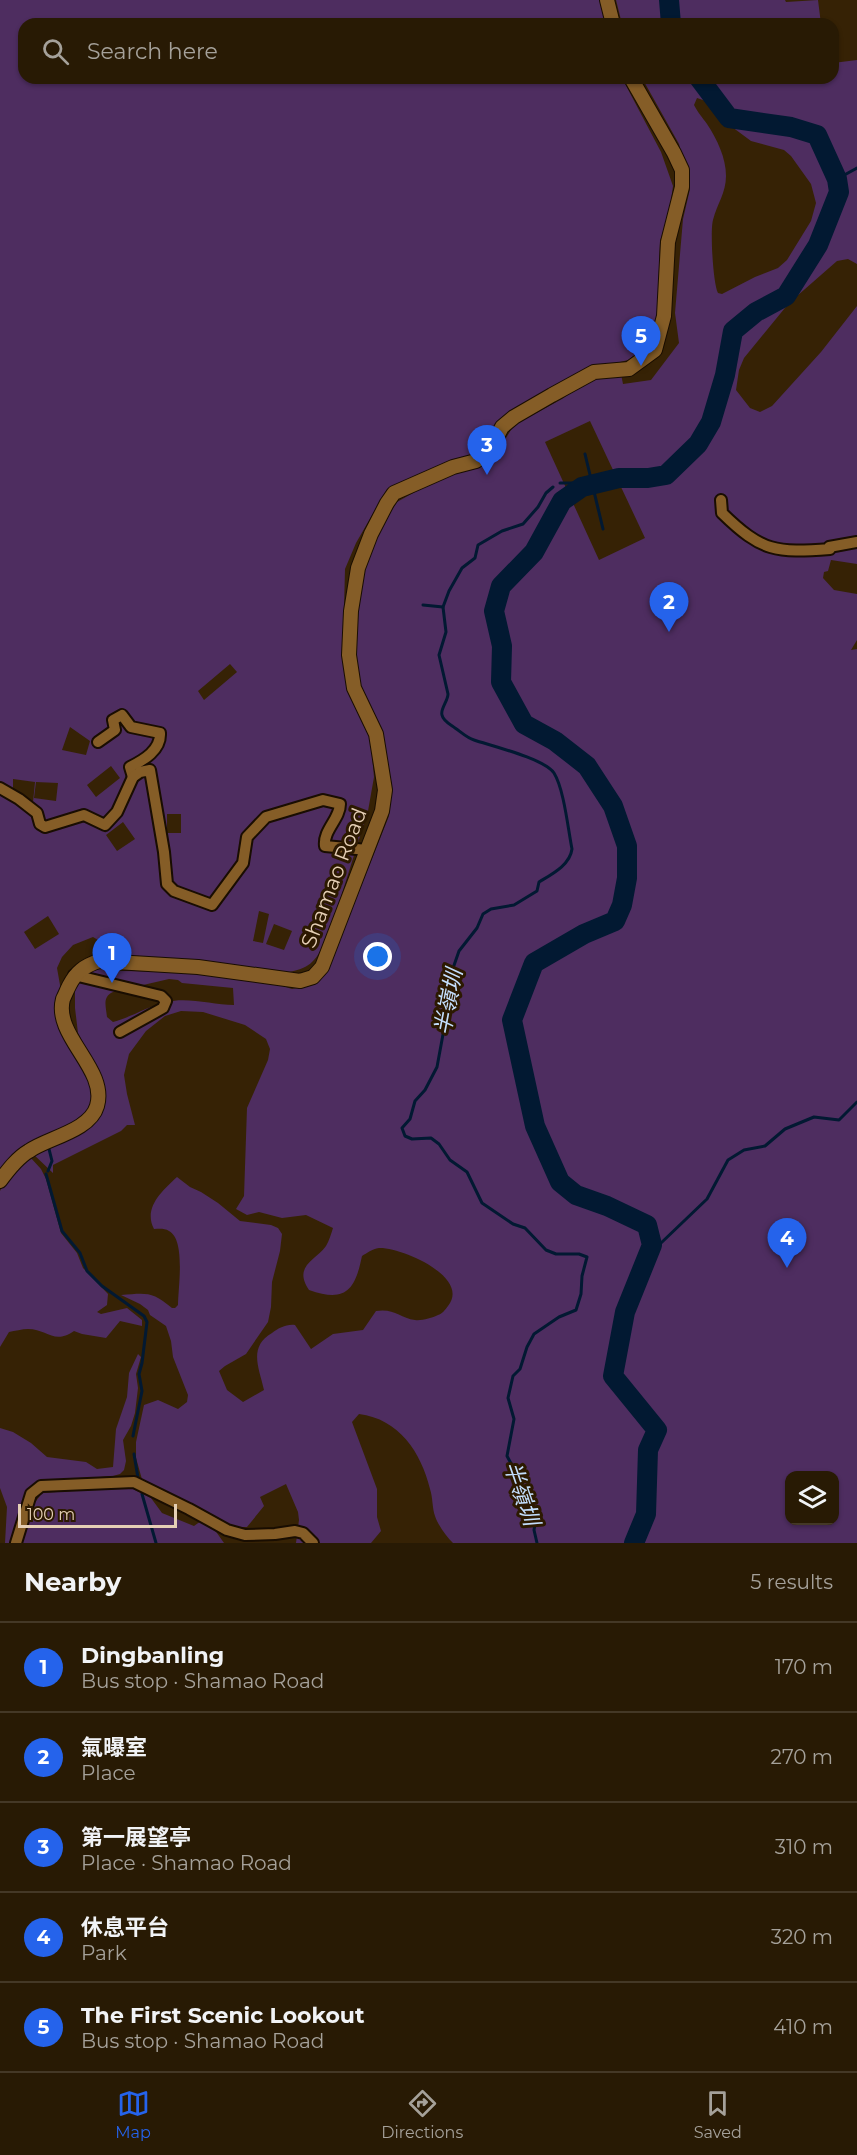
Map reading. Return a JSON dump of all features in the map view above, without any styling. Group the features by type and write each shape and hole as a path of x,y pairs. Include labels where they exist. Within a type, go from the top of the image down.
{"street":[{"path":"608,0 612,18"},
{"name":"Shamao Road","path":"74,975 85,966 99,960 240,971 300,981 313,977 322,968 382,811 385,790 376,734 354,688 349,655 351,611 358,568 371,534 387,503 394,493 453,467 476,462 489,452 502,427 552,394 594,372 629,369 655,350 664,316 668,242 682,187 682,170 634,84"},
{"path":"721,500 722,513 737,528 757,543 769,548 795,552 857,542"},
{"path":"98,742 115,730 113,720 123,715 131,727 160,733 157,748 130,767 133,777"},
{"path":"0,788 37,813 40,824 45,827 84,816 105,825 117,812 133,777 150,770 167,884 174,891 212,904 243,862 247,837 266,817 323,800 340,804 340,810 324,839 325,846 367,850"},
{"path":"0,1180 30,1150 70,1132 87,1121 97,1107 98,1091 93,1076 64,1023 63,1001 74,975 161,996 166,1001 162,1008 120,1032"},
{"path":"16,1543 31,1494 41,1486 124,1482 134,1482 227,1530 244,1536 295,1531 303,1533 313,1543"}],"shaded area":[{"path":"0,0 603,0 606,18 18,18 18,84 625,84 661,152 673,186 669,214 660,241 657,324 640,351 628,360 592,369 511,413 494,429 482,451 387,489 356,543 345,569 343,649 370,734 374,777 368,811 327,941 310,963 301,969 285,973 125,958 103,951 98,940 93,937 73,945 62,957 57,968 60,985 59,1025 92,1086 94,1095 87,1115 0,1174","holes":["230,664 237,672 204,700 198,691","70,727 90,741 86,755 62,750","111,766 120,778 96,797 87,785","13,779 35,782 33,802 23,799 13,790","36,782 58,783 56,801 34,798","167,814 181,814 181,833 167,833","123,822 135,839 117,851 106,835","259,911 269,914 263,943 253,941","48,916 59,934 35,949 24,932","274,924 292,931 284,950 266,944"]},
{"path":"616,0 785,0 786,2 818,0 820,18 620,18"},
{"path":"857,60 857,264 848,259 837,261 789,303 744,358 739,370 736,390 750,408 760,412 772,406 821,352 857,306 857,564 831,560 823,578 834,590 857,594 857,640 851,650 857,649 857,1543 453,1543 436,1519 426,1475 414,1450 397,1430 373,1417 359,1414 352,1422 377,1489 377,1517 381,1531 371,1543 296,1543 298,1512 286,1484 260,1497 264,1506 247,1527 232,1527 143,1483 136,1458 136,1442 144,1405 158,1400 178,1409 187,1402 188,1395 173,1357 166,1326 150,1315 148,1310 140,1304 121,1295 148,1294 172,1308 178,1305 180,1265 178,1244 169,1231 154,1229 151,1221 152,1207 166,1188 177,1177 218,1203 240,1221 271,1225 278,1228 282,1234 272,1282 268,1322 246,1354 219,1371 227,1390 243,1402 264,1390 258,1366 258,1351 265,1339 277,1330 295,1325 311,1349 333,1334 363,1330 376,1311 388,1311 415,1320 441,1314 453,1295 450,1285 430,1266 417,1258 379,1248 362,1256 356,1277 347,1291 332,1295 309,1290 303,1275 304,1269 326,1246 333,1228 306,1215 282,1218 259,1212 247,1215 236,1209 244,1196 247,1108 268,1060 270,1049 266,1039 245,1025 203,1012 181,1011 165,1016 146,1031 129,1054 124,1075 135,1125 127,1125 121,1131 53,1165 53,1173 31,1152 92,1121 99,1073 78,1033 75,984 97,961 121,971 197,972 258,978 292,989 314,984 327,972 389,816 392,784 359,687 354,663 357,611 371,544 397,502 438,479 491,462 514,425 562,399 596,375 621,374 623,384 651,380 679,343 675,313 683,219 690,189 679,144 645,84 839,84 839,62","holes":["697,98 709,102 724,121 751,141 784,150 791,156 811,184 816,203 811,221 787,260 778,268 722,294 718,293 716,288 712,234 713,220 725,188 726,169 717,142 694,105","590,421 645,538 599,560 545,442","169,979 182,983 233,988 234,1005 175,1001 153,1006 113,1022 107,1017 107,996 113,992"]},
{"path":"30,1157 41,1169 46,1179 61,1233 77,1253 83,1268 108,1294 107,1305 97,1312 101,1314 127,1308 142,1320 142,1326 120,1321 106,1338 74,1331 56,1337 35,1330 23,1329 9,1332 0,1347 0,1191 8,1176"},
{"path":"138,1354 141,1357 136,1374 138,1388 135,1413 123,1440 126,1461 124,1470 113,1476 40,1482 34,1486 25,1500 13,1543 5,1543 7,1507 0,1488 0,1428 13,1432 31,1443 47,1457 86,1462 97,1469 113,1467 116,1429 127,1397 129,1373"},
{"path":"129,1487 151,1498 162,1513 194,1526 201,1521 212,1526 224,1543 21,1543 33,1505 42,1493"}],"waterway":[{"path":"669,0 670,18"},
{"path":"634,1543 646,1514 648,1450 657,1430 613,1376 625,1312 652,1245 647,1225 607,1206 576,1195 560,1182 535,1126 512,1020 534,963 584,934 615,921 622,905 627,878 627,846 613,806 587,766 555,741 524,724 501,682 502,646 494,611 501,586 534,552 562,501 582,487 619,478 648,478 666,475 698,444 711,422 725,375 733,331 756,312 786,296 818,245 839,192 837,179 817,135 791,127 729,118 704,84"},
{"path":"837,179 857,168"},
{"path":"585,454 603,529"},
{"name":"半嶺圳","path":"560,483 573,483 582,487"},
{"name":"半嶺圳","path":"537,1543 535,1524 529,1511 522,1504 514,1469 507,1456 514,1419 508,1398 513,1376 520,1369 534,1334 559,1317 576,1310 587,1257 579,1254 556,1254 546,1250 525,1228 513,1224 482,1203 467,1172 450,1160 439,1144 431,1138 412,1139 405,1136 402,1128 410,1119 415,1101 425,1090 437,1067 444,1029 446,994 459,951 477,928 483,914 491,909 514,905 537,891 539,882 555,872 571,855 572,849 563,799 554,773 529,758 469,738 445,721 442,713 448,694 439,655 446,632 443,607 462,568 475,558 478,545 502,531 523,524 553,487"},
{"path":"423,605 443,607"},
{"path":"652,1245 661,1243 707,1199 728,1160 744,1150 765,1146 785,1129 814,1117 839,1120 857,1102"},
{"path":"48,1171 52,1161 49,1149"},
{"path":"46,1174 62,1231 80,1253 87,1271 102,1286 144,1316 147,1322 139,1374 142,1391 133,1436"},
{"path":"134,1454 138,1478"},
{"path":"142,1494 156,1543"}],"place":[{"name":"The First Scenic Lookout","path":"641,366"},
{"name":"第一展望亭","path":"487,475"},
{"name":"氣曝室","path":"669,632"},
{"name":"Dingbanling","path":"112,983"},
{"name":"休息平台","path":"787,1268"}]}
